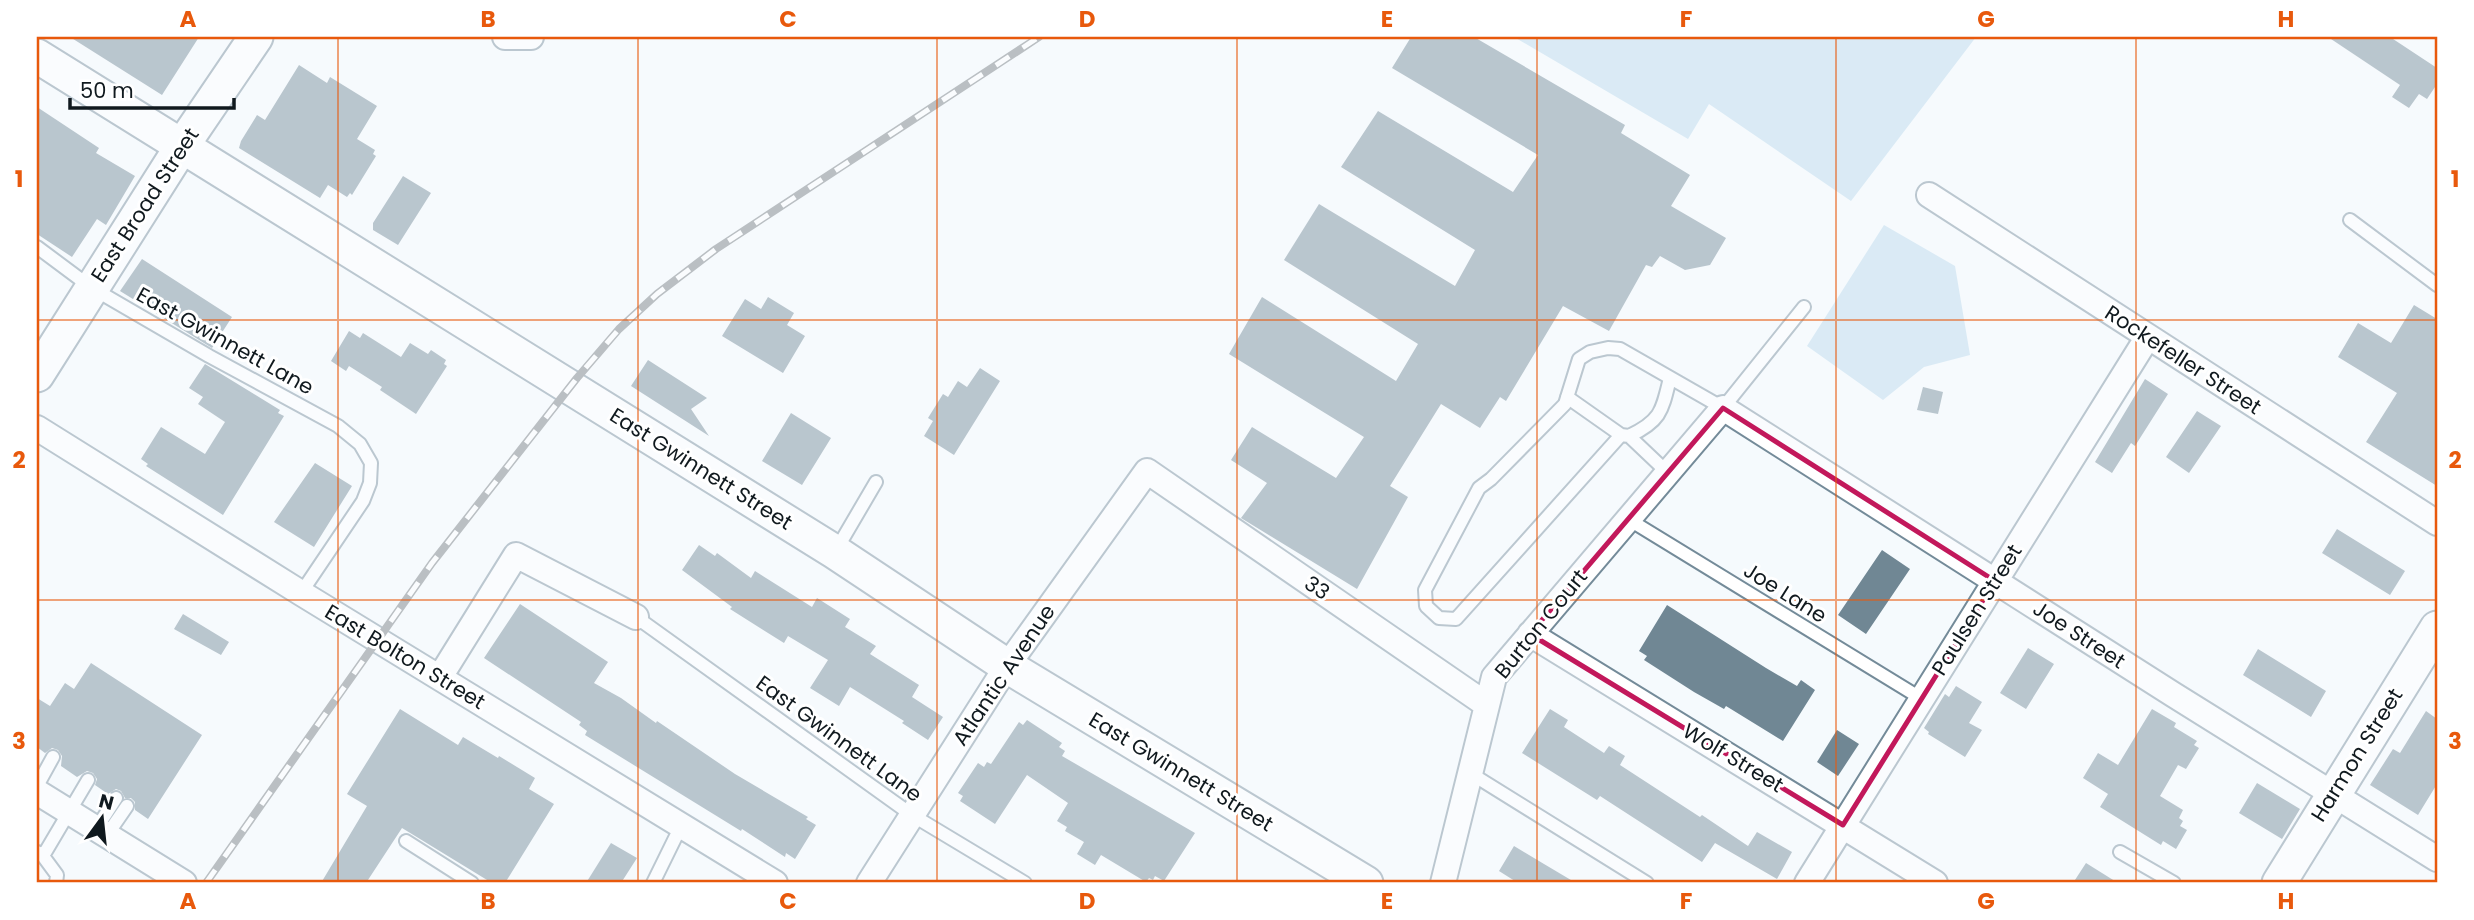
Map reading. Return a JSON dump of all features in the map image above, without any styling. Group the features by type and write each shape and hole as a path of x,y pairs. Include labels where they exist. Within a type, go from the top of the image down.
{"main road":[{"name":"East Broad Street","path":"37,374 182,146 256,37"},
{"name":"East Gwinnett Street","path":"37,56 835,552 1007,666 1366,883"},
{"name":"Harmon Street","path":"2279,883 2437,628"}],"street":[{"path":"505,37 531,37"},
{"name":"Rockefeller Street","path":"1929,195 2437,523"},
{"name":"Paulsen Street","path":"1807,883 2147,338"},
{"name":"Burton Court","path":"1443,883 1494,677 1723,408"},
{"name":"Joe Street","path":"1723,408 2437,859"},
{"name":"East Bolton Street","path":"37,428 775,883"},
{"name":"Atlantic Avenue","path":"869,883 1007,666 1147,471"},
{"name":"33","path":"1147,471 1487,705"},
{"path":"440,677 516,555 636,617"},
{"name":"Wolf Street","path":"1530,634 1935,883"},
{"path":"37,792 184,883"}],"lane":[{"path":"2350,220 2437,285"},
{"name":"East Gwinnett Lane","path":"37,247 92,288 208,356 338,426 360,444 371,463 370,483 363,501 301,593"},
{"path":"1670,378 1654,422 1625,436 1456,619 1439,618 1426,606 1425,590 1479,488 1565,404 1579,359 1590,352 1608,348 1620,349 1723,408 1804,307"},
{"path":"1567,397 1625,436 1668,473"},
{"path":"835,552 876,482"},
{"name":"Joe Lane","path":"1628,519 1922,699"},
{"name":"East Gwinnett Lane","path":"636,617 912,816 1025,883"},
{"path":"37,786 53,757"},
{"path":"1470,773 1647,883"},
{"path":"56,883 57,875 40,854 88,780"},
{"path":"101,832 122,802"},
{"path":"653,883 681,826"},
{"path":"406,841 472,883"},
{"path":"2120,852 2174,883"}],"highlighted area":[{"path":"1723,408 1995,581 1843,825 1530,634"}],"shaded area":[{"path":"1514,37 1976,37 1851,201 1709,104 1688,139"},
{"path":"1884,225 1955,266 1970,355 1924,367 1883,400 1807,346"}],"building":[{"path":"70,37 199,37 162,95"},
{"path":"1411,37 1474,37 1625,125 1621,133 1690,175 1671,206 1726,238 1710,265 1685,270 1660,256 1652,267 1646,265 1609,331 1563,306 1506,401 1500,397 1480,428 1441,404 1390,486 1408,497 1357,589 1241,518 1267,483 1231,460 1252,427 1336,478 1364,437 1229,354 1262,297 1396,381 1418,344 1284,260 1319,204 1455,286 1475,250 1341,167 1378,111 1513,192 1538,155 1392,68"},
{"path":"2328,37 2390,37 2437,68 2437,84 2427,99 2419,94 2409,108 2392,97 2400,85"},
{"path":"299,65 327,83 330,77 377,106 357,139 375,150 373,154 376,156 352,195 350,193 347,197 328,185 320,198 239,148 257,115 265,120"},
{"path":"37,107 99,148 96,153 135,176 106,225 97,219 72,257 37,234"},
{"path":"403,176 431,193 398,245 373,230 373,223"},
{"path":"142,259 232,317 212,348 120,291"},
{"path":"768,297 794,313 787,325 805,336 783,373 722,336 745,299 761,309"},
{"path":"2414,305 2437,319 2437,486 2366,442 2397,393 2338,357 2358,323 2391,343"},
{"path":"349,331 360,338 363,333 401,357 410,343 428,354 431,350 446,360 444,364 447,366 416,414 380,390 382,387 349,366 346,371 331,361"},
{"path":"648,360 707,398 691,409 709,436 631,386"},
{"path":"205,364 280,410 278,413 284,416 223,515 146,466 148,464 141,459 161,427 205,454 225,422 198,404 203,397 189,388"},
{"path":"980,368 1000,381 954,455 924,436 933,421 928,418 943,394 948,397 958,381 967,387"},
{"path":"2145,379 2168,394 2135,446 2131,443 2112,473 2095,462"},
{"path":"1923,387 1943,392 1938,414 1917,410"},
{"path":"2197,411 2221,426 2189,473 2166,457"},
{"path":"791,413 831,438 802,485 762,461"},
{"path":"315,463 352,486 314,547 274,522"},
{"path":"2337,529 2405,571 2390,595 2322,553"},
{"path":"699,545 715,556 717,553 751,578 755,571 812,607 817,598 850,619 845,627 876,646 870,654 919,685 912,697 943,717 928,740 902,723 904,721 850,687 839,706 810,688 828,660 788,636 784,643 730,609 732,607 682,570"},
{"path":"1882,550 1910,569 1866,634 1838,615"},
{"path":"520,604 608,662 594,683 656,723 657,721 735,774 808,817 806,819 816,825 795,859 786,853 785,857 585,735 587,731 579,725 581,722 484,658"},
{"path":"1667,605 1797,686 1801,680 1815,690 1783,741 1726,706 1724,709 1694,692 1644,660 1647,656 1639,651"},
{"path":"183,614 229,642 221,655 174,629"},
{"path":"2028,648 2054,664 2026,709 2000,693"},
{"path":"2258,649 2326,691 2311,717 2243,675"},
{"path":"91,663 202,735 148,819 135,810 135,802 131,798 125,798 121,791 116,789 108,794 95,785 97,779 93,773 87,771 77,777 61,766 62,756 58,750 52,748 45,753 37,747 37,698 50,706 65,683 74,689"},
{"path":"1956,686 1982,702 1969,723 1982,730 1965,757 1928,734 1924,728 1945,694 1949,697"},
{"path":"400,709 458,745 463,737 535,778 529,789 554,804 505,883 492,883 402,828 366,883 321,883 367,806 347,794"},
{"path":"1550,709 1568,720 1564,727 1604,753 1609,746 1625,756 1620,765 1748,846 1757,832 1792,852 1777,879 1715,843 1702,862 1600,796 1597,800 1522,753"},
{"path":"2152,709 2176,723 2174,727 2197,741 2194,745 2199,748 2186,769 2178,765 2160,796 2183,810 2179,818 2183,821 2180,826 2187,830 2176,849 2163,841 2161,845 2100,807 2108,794 2083,778 2098,753 2118,765"},
{"path":"2426,711 2437,719 2437,784 2418,815 2370,785 2393,749 2400,753"},
{"path":"1027,720 1062,743 1059,747 1065,751 1062,756 1195,833 1164,881 1155,876 1153,880 1149,878 1146,882 1101,855 1095,865 1077,854 1084,842 1065,831 1067,827 1057,821 1068,803 1027,775 995,824 960,801 963,796 958,793 978,763 984,767 987,762 991,764 1019,722 1023,725"},
{"path":"1837,730 1859,744 1838,776 1817,762"},
{"path":"2257,783 2300,809 2282,839 2239,813"},
{"path":"611,843 637,858 621,883 586,883"},
{"path":"1514,846 1576,883 1518,883 1499,871"},
{"path":"2086,863 2118,883 2073,883"}],"railway":[{"path":"206,883 432,563 577,378 619,329 657,294 716,249 1039,37"}]}
